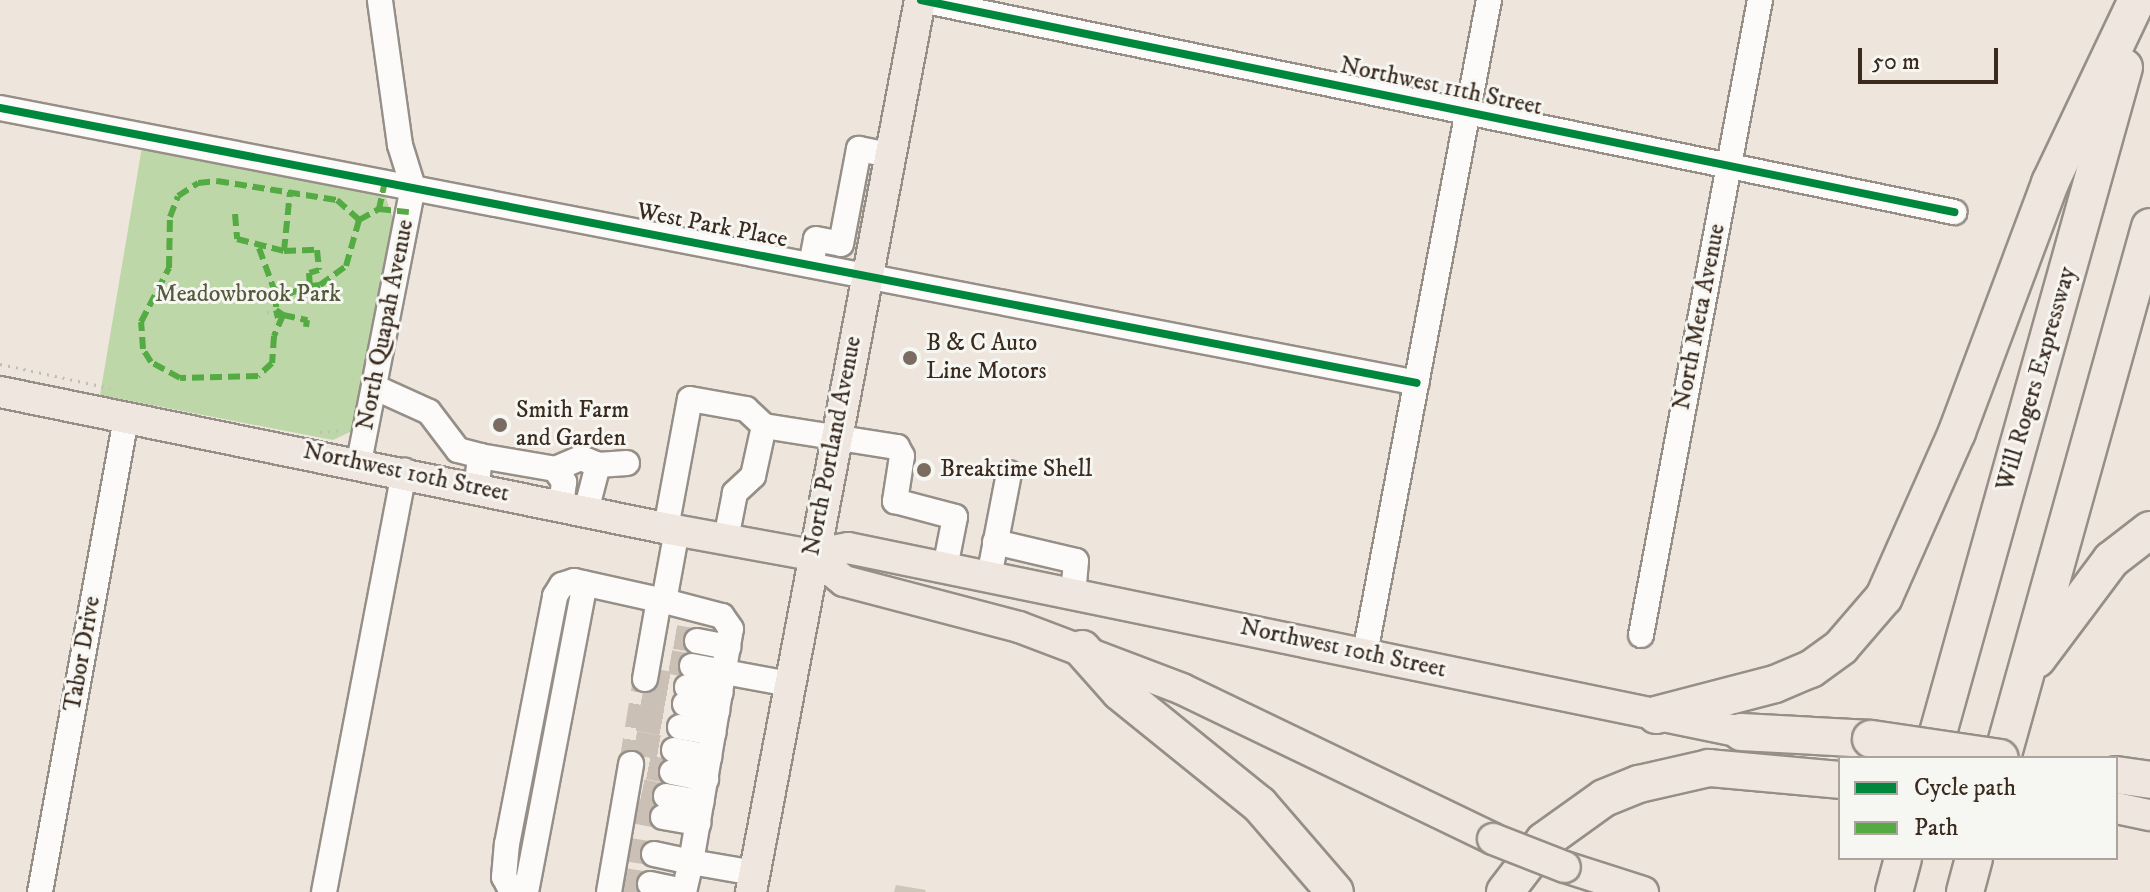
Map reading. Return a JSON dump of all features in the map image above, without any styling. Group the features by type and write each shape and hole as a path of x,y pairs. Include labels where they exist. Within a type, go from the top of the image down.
{"highway":[{"path":"1656,715 1775,684 1811,669 1841,647 1884,597 1957,432 2050,183 2140,0"},
{"name":"Will Rogers Expressway","path":"1932,756 2140,0"},
{"path":"2002,756 2150,227"},
{"path":"2024,677 2111,560 2150,530"},
{"path":"1082,649 1120,692 1259,804 1335,892"},
{"path":"1741,732 1870,751 1964,756"},
{"path":"1505,892 1553,833 1604,798 1639,784 1709,768 1838,780"},
{"path":"2118,775 2150,780"},
{"path":"1894,892 1902,860"},
{"path":"1965,892 1973,860"}],"main road":[{"name":"North Portland Avenue","path":"753,882 812,555 920,0"},
{"name":"Northwest 10th Street","path":"0,392 812,555 848,548 1741,732"},
{"name":"Northwest 10th Street","path":"812,555 844,581 987,617 1082,649 1194,694 1493,839 1565,867 1643,892"},
{"path":"2118,808 2150,815"}],"street":[{"name":"North Quapah Avenue","path":"359,462 413,187 400,145 380,0"},
{"name":"Northwest 11th Street","path":"920,0 1954,212"},
{"path":"1365,653 1489,0"},
{"name":"North Meta Avenue","path":"1641,635 1760,0"},
{"name":"West Park Place","path":"0,108 1417,383"},
{"path":"811,265 816,239 841,244 859,149 889,155"},
{"path":"844,227 874,233"},
{"path":"374,387 429,412 458,450 555,469 581,458 598,465 627,463"},
{"path":"711,746 673,685 661,600 690,399 746,409 764,426 897,447 902,456 895,501 955,517 945,568"},
{"name":"Tabor Drive","path":"40,892 126,417"},
{"path":"726,539 735,493 753,476 764,426"},
{"path":"477,487 480,456"},
{"path":"574,508 598,465"},
{"path":"555,469 574,508"},
{"path":"324,892 404,471"},
{"path":"989,577 1009,473"},
{"path":"995,542 1076,561 1073,594"},
{"path":"526,892 585,584"},
{"path":"512,892 504,877 507,844 555,596 562,585 585,584 661,600 722,616 731,629 684,892 650,884"},
{"path":"673,685 728,647"},
{"path":"665,806 711,746 789,684"},
{"path":"673,685 711,746"},
{"path":"673,685 711,746"},
{"path":"615,883 634,850 631,764"},
{"path":"634,850 691,862 753,882"}],"path":[{"path":"267,312 274,313"}],"green space":[{"name":"Meadowbrook Park","path":"142,147 377,191 386,198 394,221 352,431 333,440 100,395"}],"building":[{"path":"896,885 926,890 894,892"}],"tunnel":[{"path":"675,637 697,641"},
{"path":"670,662 692,666"},
{"path":"672,772 631,764 645,679 687,687"},
{"path":"642,696 685,704"},
{"path":"638,719 680,727"},
{"path":"635,743 674,750"},
{"path":"642,791 666,796"},
{"path":"637,812 663,817"},
{"path":"630,850 654,854"},
{"path":"624,880 650,884"}],"marked path":[{"path":"278,318 276,310 283,315 274,336 272,363 258,376 180,378 151,362 143,349 141,322 169,268 170,217 178,196 198,183 217,181 337,200 359,220 379,209"},
{"path":"385,181 379,209 409,212"},
{"path":"235,214 237,239 284,251 290,192"},
{"path":"284,251 317,250 319,270 309,273 310,286 320,285 346,266 359,220"},
{"path":"259,248 276,295 276,310"},
{"path":"274,289 288,294 310,286"},
{"path":"283,315 307,320 306,327"}],"cycle path":[{"path":"921,0 1954,212"},
{"path":"0,108 1417,383"}],"place":[{"name":"B & C Auto Line Motors","path":"910,358"},
{"name":"Smith Farm and Garden","path":"500,425"},
{"name":"Breaktime Shell","path":"924,470"}]}
